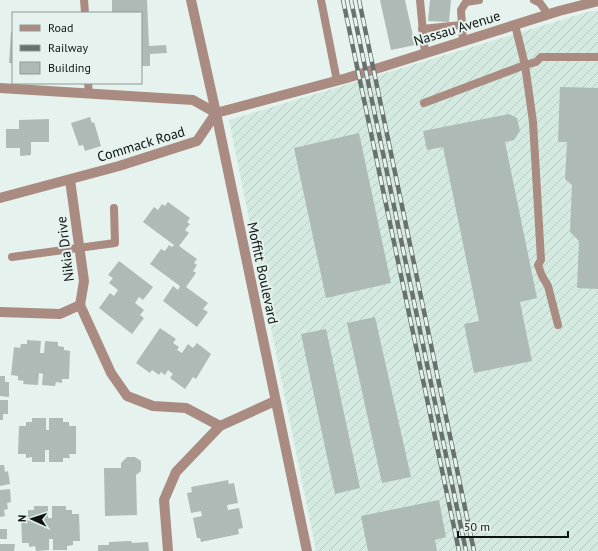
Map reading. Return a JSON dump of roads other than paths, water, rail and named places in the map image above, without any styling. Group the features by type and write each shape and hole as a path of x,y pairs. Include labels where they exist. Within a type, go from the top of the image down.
{"street":[{"name":"Moffitt Boulevard","path":"190,0 216,113 307,551"},
{"name":"Nassau Avenue","path":"342,79 515,25 577,3 598,1"},
{"path":"0,88 193,100 216,113 342,79"},
{"name":"Commack Road","path":"0,198 119,166 197,141 216,113"},
{"name":"Nikia Drive","path":"70,180 84,281 80,305"},
{"path":"0,312 60,314 80,305 110,373 127,396 153,406 186,408 220,426"},
{"path":"168,551 164,500 176,472 220,426 275,401"}],"lane":[{"path":"84,0 85,12"},
{"path":"321,0 342,79"},
{"path":"420,0 424,53"},
{"path":"463,41 461,10 466,2 479,0"},
{"path":"534,0 540,3 548,14"},
{"path":"422,29 461,25"},
{"path":"515,25 525,65 533,129 541,260 538,265 548,286 558,325"},
{"path":"424,103 536,62 541,57 598,57"},
{"path":"88,84 89,94"},
{"path":"12,257 115,243 114,208"}],"railway":[{"path":"343,0 459,551"},
{"path":"351,0 466,551"},
{"path":"359,0 474,551"}]}
